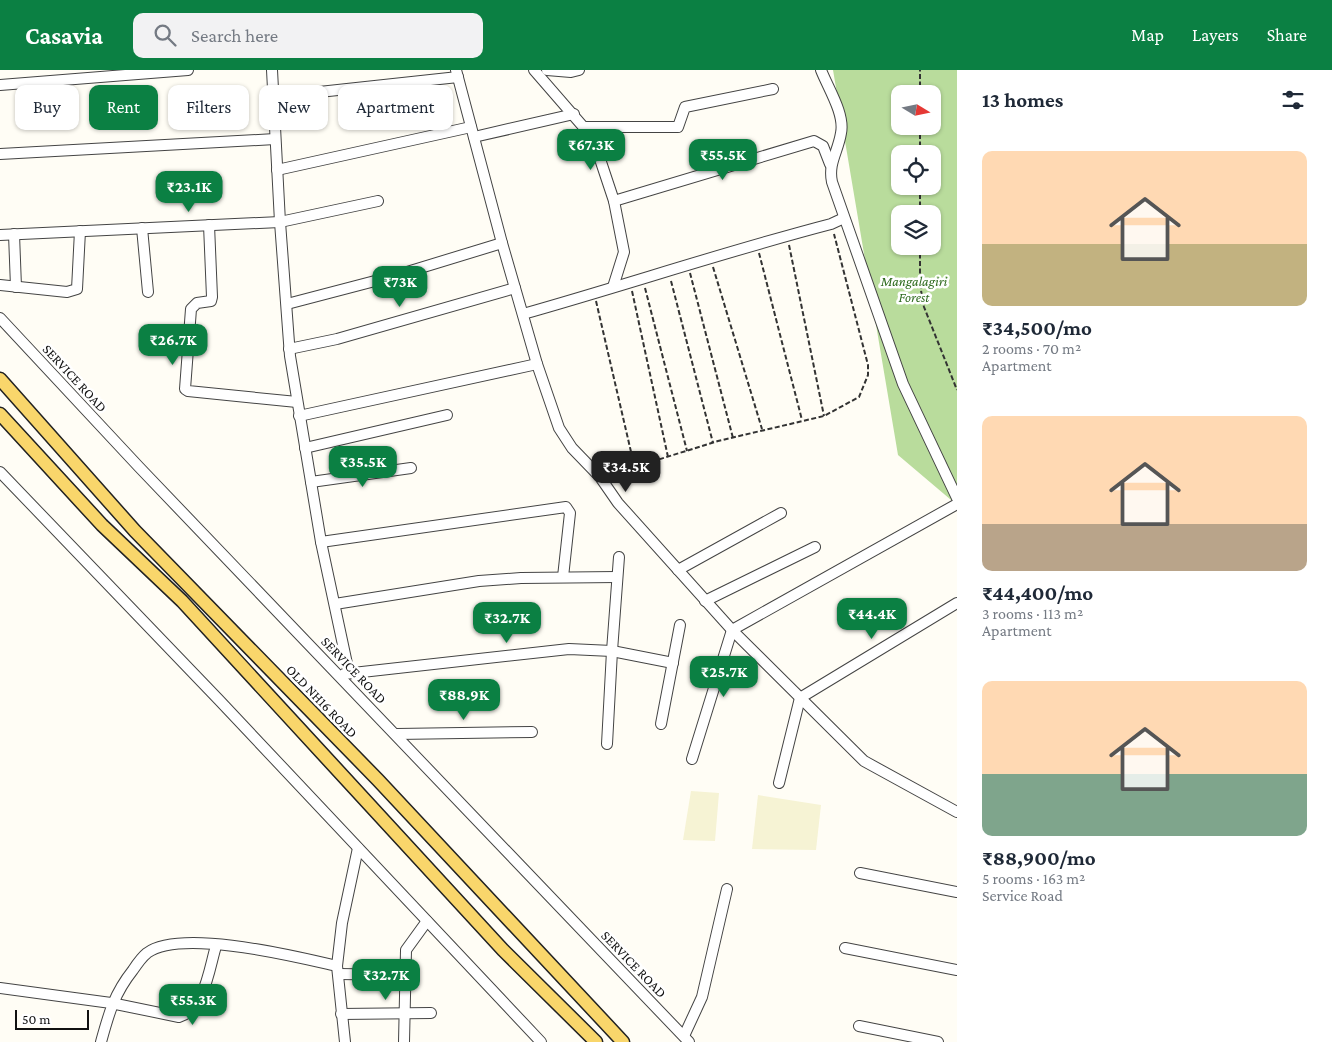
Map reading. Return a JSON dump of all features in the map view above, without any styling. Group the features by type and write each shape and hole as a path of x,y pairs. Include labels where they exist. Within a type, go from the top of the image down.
{"main road":[{"name":"OLD NH16 ROAD","path":"0,379 135,531 378,780 623,1042"},
{"path":"0,414 102,525 182,601 503,950 596,1042"}],"street":[{"path":"43,70 45,81"},
{"path":"0,85 133,72 188,70"},
{"path":"272,70 273,85"},
{"path":"534,70 586,127 593,138 614,201 624,252 613,287"},
{"path":"547,70 571,72 579,70"},
{"path":"821,70 842,124 842,132 830,164"},
{"path":"328,90 457,73 502,243 537,364 559,428 572,448 600,477 618,503 732,630 864,761 957,812"},
{"path":"586,127 678,127 685,107 773,89"},
{"path":"277,170 574,114"},
{"path":"275,130 290,349 299,416 321,542 335,604 345,674 569,649 612,651 673,663"},
{"path":"0,154 275,139"},
{"path":"614,201 814,141 823,146 830,164 832,182 844,218 903,384 957,498"},
{"path":"0,235 280,222 378,201"},
{"path":"523,314 594,294 629,281 642,279 710,257 757,246 786,235 831,224 844,218"},
{"path":"210,225 212,297 211,300 196,303 191,309 185,389 188,391 297,402"},
{"path":"142,228 148,292"},
{"path":"0,285 68,292 77,288 80,231"},
{"path":"14,234 16,287"},
{"path":"287,304 394,276 502,243"},
{"path":"290,349 337,338 515,288"},
{"name":"SERVICE ROAD","path":"0,318 139,467 345,674 396,734 687,1039"},
{"path":"299,416 537,364"},
{"path":"305,448 447,415"},
{"path":"312,482 411,468"},
{"path":"0,472 541,1042"},
{"path":"692,759 732,630 957,504"},
{"path":"321,542 566,507 570,513 563,577"},
{"path":"678,570 780,513"},
{"path":"706,601 815,547"},
{"path":"607,744 616,577 619,557"},
{"path":"335,604 479,582 520,578 616,577"},
{"path":"779,783 800,698 957,603"},
{"path":"661,724 680,625"},
{"path":"396,734 532,732"},
{"path":"345,1042 338,970 342,923 358,848"},
{"path":"860,873 957,892"},
{"path":"687,1039 702,997 727,889"},
{"path":"404,1042 404,975 409,944 427,921"},
{"path":"101,1042 111,1003 122,984 145,954 153,949 187,942 276,953 338,970 404,975"},
{"path":"0,988 111,1003 179,1017 188,1014 200,998 216,946"},
{"path":"845,948 957,970"},
{"path":"341,1014 431,1012"},
{"path":"860,1026 938,1042"}],"path":[{"path":"920,70 920,85"},
{"path":"600,477 635,469 687,451 762,429 824,416 859,397 868,375 866,354 831,224"},
{"path":"786,235 824,416"},
{"path":"757,246 802,420"},
{"path":"920,255 920,285 924,307 957,390"},
{"path":"710,257 762,429"},
{"path":"687,264 734,438"},
{"path":"668,271 713,443"},
{"path":"642,279 687,451"},
{"path":"629,281 668,457"},
{"path":"594,294 635,469"}],"shaded area":[{"path":"691,791 719,793 715,841 683,840"},
{"path":"758,795 821,805 816,850 752,849"}],"green space":[{"name":"Mangalagiri Forest","path":"833,70 957,70 957,505 898,455"}]}
